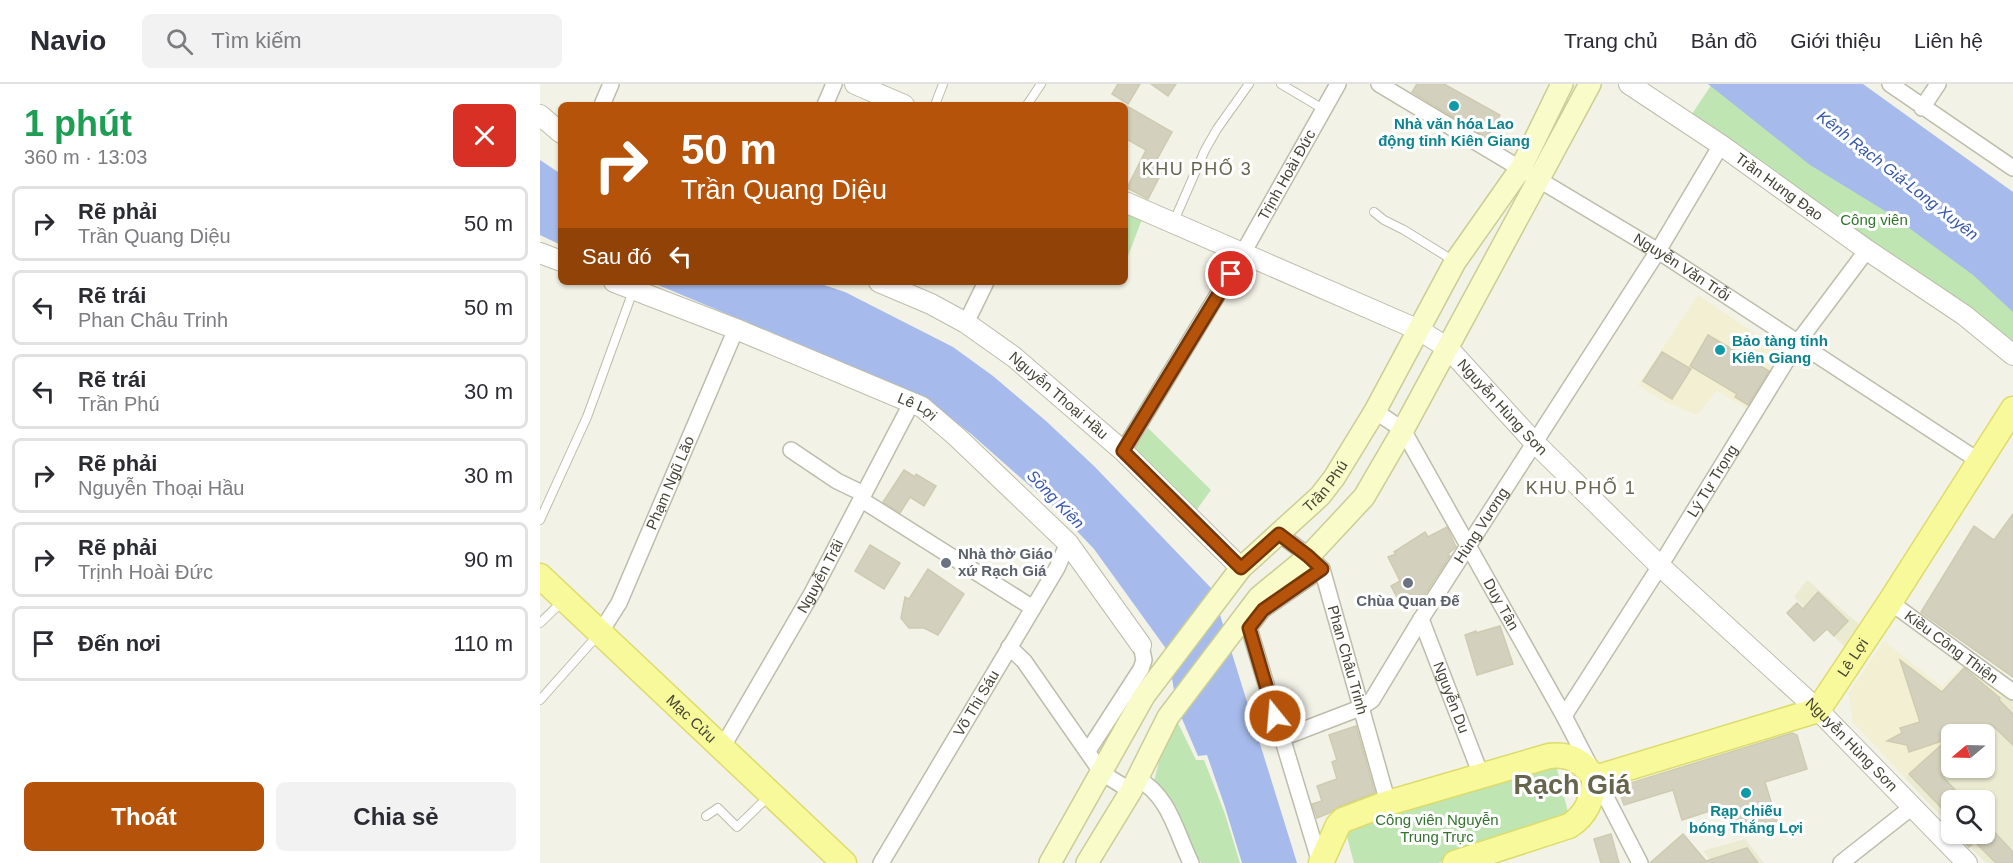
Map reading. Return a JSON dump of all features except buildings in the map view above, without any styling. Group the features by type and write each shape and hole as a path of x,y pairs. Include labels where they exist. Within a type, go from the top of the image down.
{"main road":[{"name":"Trần Phú","path":"1050,863 1143,696 1236,574 1320,496 1375,411 1455,262 1521,168 1562,84"},
{"path":"1087,863 1134,785 1168,717 1259,597 1315,563 1364,497 1448,348 1590,84"},
{"name":"Lê Lợi","path":"1818,710 2013,409"},
{"name":"Mạc Cửu","path":"540,576 844,863"},
{"path":"1595,778 1818,710"},
{"path":"1321,863 1335,852 1338,825 1343,820 1388,803 1560,754 1577,759 1595,778"},
{"path":"1455,863 1509,855 1580,819 1588,806 1595,778"}],"street":[{"path":"603,102 611,84"},
{"path":"826,102 834,84"},
{"path":"855,84 897,102"},
{"name":"Trịnh Hoài Đức","path":"1123,451 1243,253 1338,84"},
{"name":"Nguyễn Văn Trỗi","path":"1379,84 1658,251 1979,461"},
{"name":"Trần Hưng Đạo","path":"1629,84 1721,145 1867,250 1964,315 2013,355"},
{"path":"1890,84 2013,168"},
{"path":"1922,108 1938,84"},
{"path":"540,115 558,130"},
{"name":"Hùng Vương","path":"1282,738 1360,708 1372,700 1421,619 1658,251 1721,145"},
{"name":"Nguyễn Hùng Sơn","path":"1128,203 1419,330 1448,348 1534,442 1660,566 1818,710 1967,863"},
{"name":"Lý Tự Trọng","path":"1564,716 1660,566 1798,342 1867,250"},
{"path":"540,253 558,260"},
{"name":"Lê Lợi","path":"622,285 736,329 912,402 933,416 1068,543 1141,645"},
{"name":"Nguyễn Thoại Hầu","path":"886,285 931,304 966,323 1014,357 1123,451 1236,574"},
{"path":"966,323 985,285"},
{"name":"Phạm Ngũ Lão","path":"600,633 619,603 736,329"},
{"name":"Nguyễn Trãi","path":"722,748 812,593 912,402"},
{"name":"Duy Tân","path":"1375,411 1403,430 1564,716 1640,863"},
{"path":"791,450 1033,608"},
{"path":"1279,534 1315,563 1263,610 1249,628 1321,863"},
{"name":"Võ Thị Sáu","path":"882,863 1058,568 1068,543"},
{"name":"Phan Châu Trinh","path":"1315,563 1388,803"},
{"name":"Kiều Công Thiện","path":"1890,602 2013,692"},
{"name":"Nguyễn Du","path":"1421,619 1481,775"},
{"path":"1088,751 1141,669 1144,660 1141,645"},
{"path":"1009,647 1024,661 1102,773 1156,791 1164,801 1191,863"},
{"path":"1841,863 1911,807"}],"lane":[{"path":"936,102 943,84"},
{"path":"1029,102 1041,84"},
{"path":"1174,223 1205,150 1249,84"},
{"path":"1281,84 1323,109"},
{"path":"1374,212 1455,262"},
{"path":"540,520 587,417 634,290"},
{"path":"540,623 564,599"},
{"path":"540,700 600,633"},
{"path":"706,816 718,808 737,827 771,794"}],"shaded area":[{"name":"Bảo tàng tỉnh Kiên Giang","path":"1698,295 1772,345 1783,355 1750,410 1717,391 1697,415 1663,401 1638,385"},
{"path":"1807,580 1860,625 1847,649 1794,597"},
{"path":"1884,641 1942,687 1965,664 2005,692 1978,724 1941,724 1941,750 1928,757 1905,778 1853,722 1849,693"},
{"path":"2005,692 2013,698 2013,863 1986,863 1968,844 1995,844 1995,790 1941,790 1941,816 1905,778 1928,757 1941,750 1941,778 1995,778 1995,724 1978,724"},
{"path":"1745,839 1764,863 1713,863 1703,851"}],"green space":[{"name":"Công viên","path":"1712,84 1879,200 2013,305 2013,347 1977,314 1939,286 1859,233 1692,114"},
{"path":"1128,213 1142,219 1128,256"},
{"path":"1148,428 1211,490 1195,512 1132,453"},
{"path":"1176,719 1196,760 1204,760 1225,814 1240,863 1201,863 1154,781 1167,730"},
{"name":"Công viên Nguyễn Trung Trực","path":"1553,762 1557,769 1568,812 1554,826 1438,863 1354,863 1345,829"}],"water":[{"name":"Kênh Rạch Giá-Long Xuyên","path":"1708,84 1863,84 2013,192 2013,312 1973,275 1890,214 1810,165"},
{"path":"540,160 558,172 558,244 540,235"},
{"name":"Sông Kiên","path":"658,285 824,285 845,292 953,347 993,376 1046,421 1095,467 1212,589 1297,863 1242,863 1207,755 1198,756 1177,707 1167,650 1094,549 1056,509 970,433 928,401 899,386"}],"place":[{"name":"Nhà văn hóa Lao động tỉnh Kiên Giang","path":"1454,106"},
{"name":"Bảo tàng tỉnh Kiên Giang","path":"1720,350"},
{"name":"Nhà thờ Giáo xứ Rạch Giá","path":"946,563"},
{"name":"Chùa Quan Đế","path":"1408,583"},
{"name":"Rạp chiếu bóng Thắng Lợi","path":"1746,793"}],"district":[{"name":"KHU PHỐ 3","path":"1197,169"},
{"name":"KHU PHỐ 1","path":"1581,488"},
{"name":"Rạch Giá","path":"1572,785"}],"route":[{"path":"1231,274 1123,451 1241,568 1279,534 1322,569 1263,610 1249,628 1275,716"}]}
